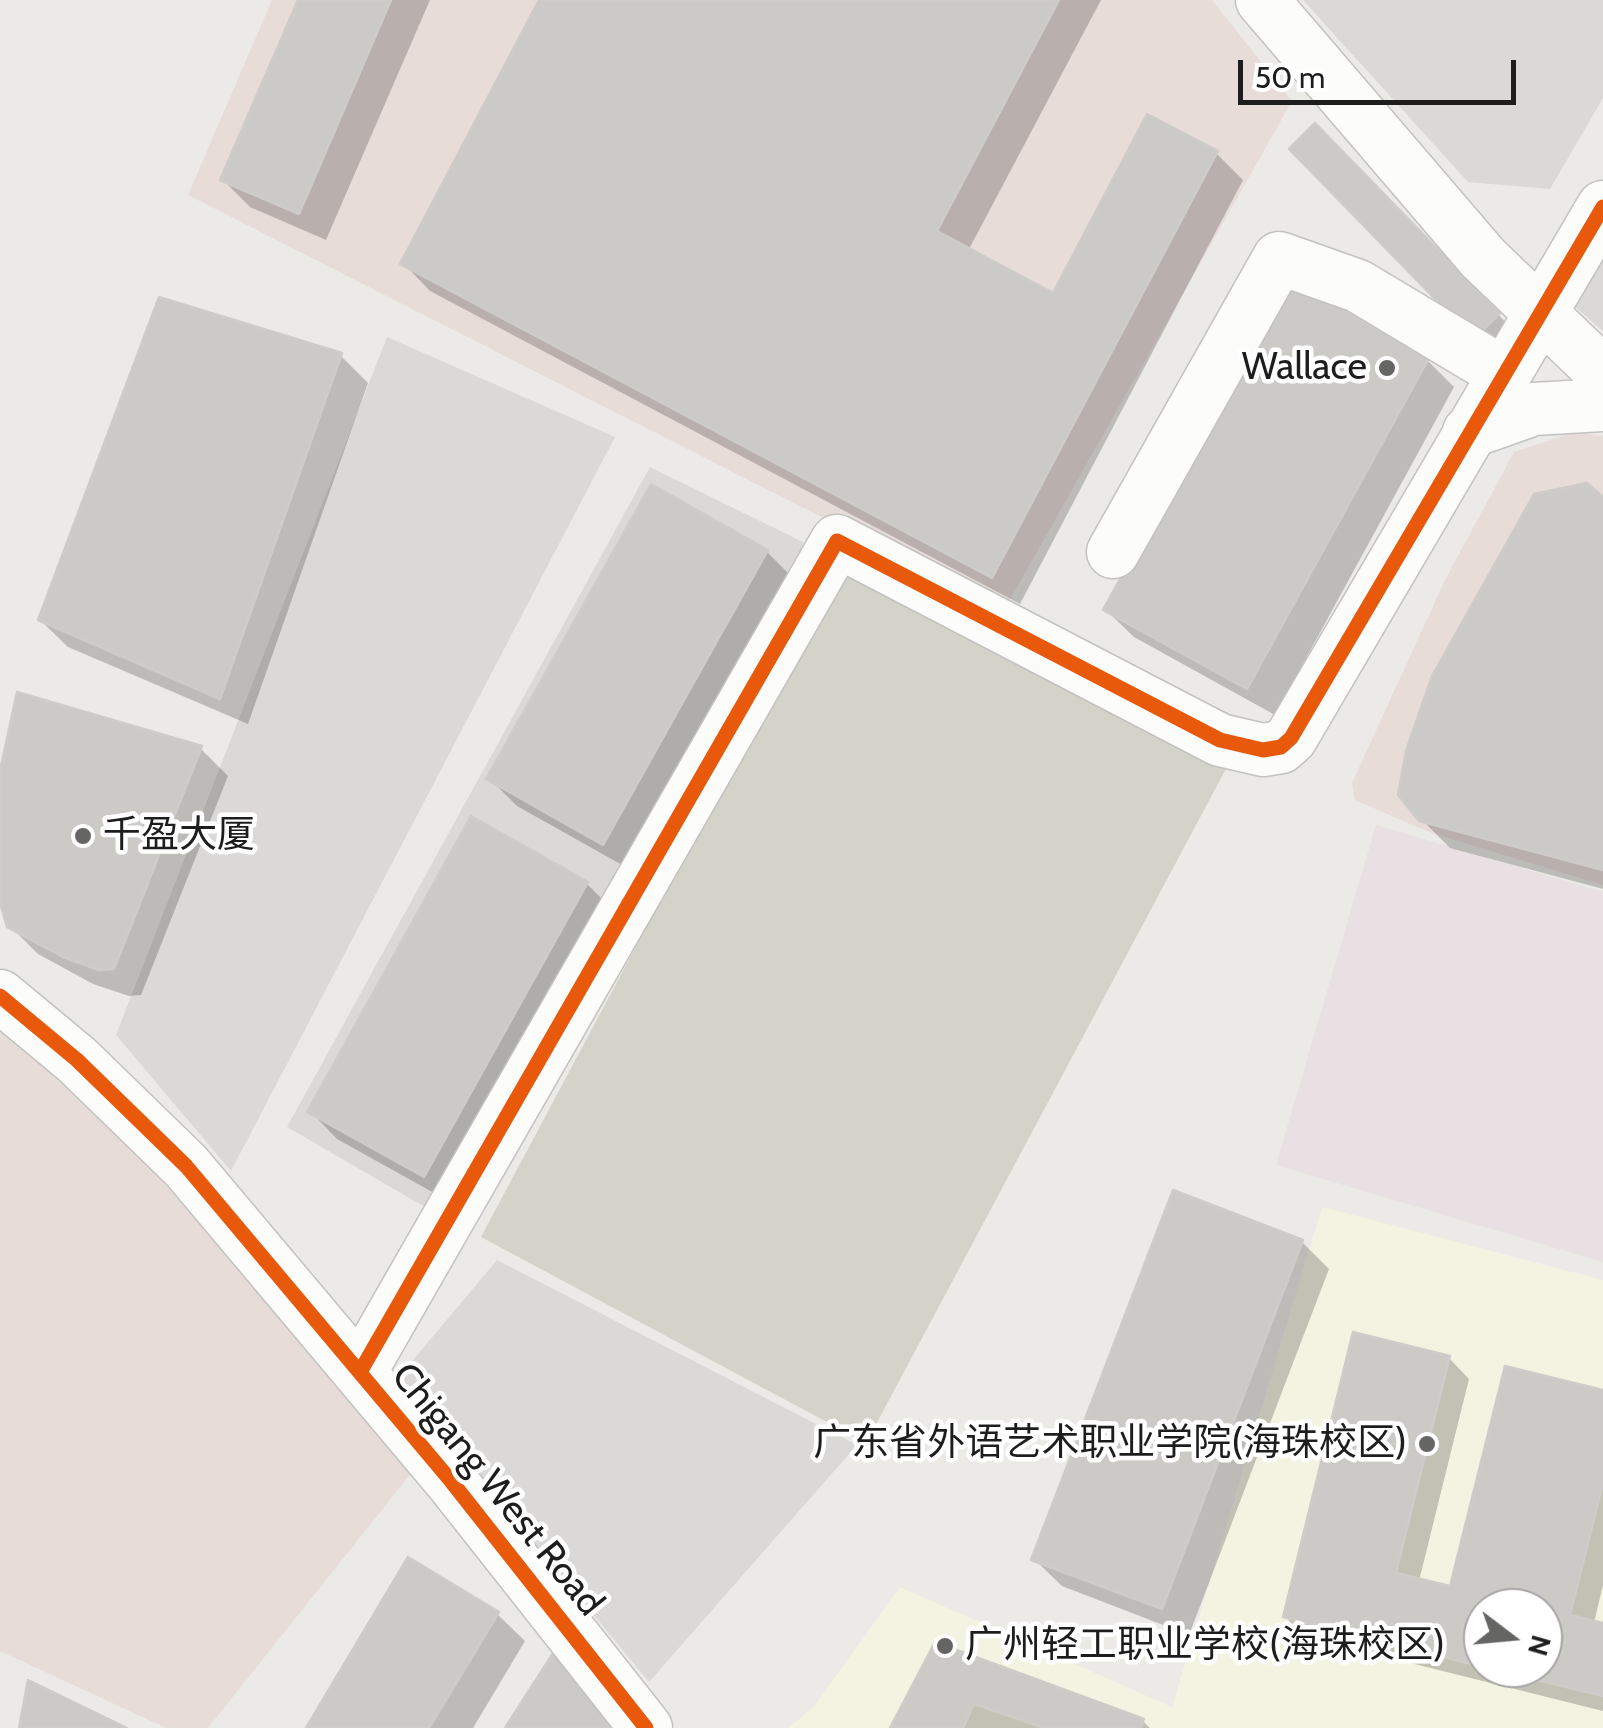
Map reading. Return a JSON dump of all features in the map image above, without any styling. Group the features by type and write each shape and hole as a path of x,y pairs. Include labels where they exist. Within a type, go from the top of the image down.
{"street":[{"path":"1262,0 1483,258 1603,373"},
{"path":"360,1372 837,541 1220,740 1263,750 1281,747 1292,738 1603,207"},
{"path":"1113,552 1279,258 1358,286 1504,374"},
{"path":"1470,432 1534,409 1603,405"},
{"name":"Chigang West Road","path":"0,996 77,1060 186,1166 451,1481 646,1728"}],"shaded area":[{"path":"272,0 1212,0 1292,101 1004,610 188,195"},
{"path":"1303,0 1603,0 1603,98 1550,189 1468,182"},
{"path":"1603,254 1603,331 1572,304"},
{"path":"387,337 615,437 231,1171 116,1035"},
{"path":"1575,432 1603,436 1603,885 1431,833 1355,800 1352,783 1445,580 1514,452"},
{"path":"650,467 815,548 437,1214 287,1127"},
{"path":"842,560 1227,767 866,1443 481,1237"},
{"path":"1376,825 1603,892 1603,1262 1276,1165"},
{"path":"0,1020 65,1067 412,1472 208,1728 166,1728 0,1651"},
{"name":"广东省外语艺术职业学院(海珠校区)","path":"1322,1207 1603,1280 1603,1728 789,1728 815,1705 900,1587 1172,1707"},
{"path":"497,1260 857,1445 649,1682 398,1378"}],"building":[{"path":"298,0 391,0 299,214 220,180"},
{"path":"539,0 1059,0 937,231 1053,293 1147,114 1218,151 992,578 400,264"},
{"path":"1315,123 1500,313 1474,339 1289,149"},
{"path":"1285,278 1429,358 1247,689 1103,610"},
{"path":"159,297 342,353 220,699 38,620"},
{"path":"1587,483 1603,497 1603,870 1419,821 1398,795 1406,751 1432,676 1534,494"},
{"path":"651,484 768,550 603,845 486,779"},
{"name":"千盈大厦","path":"17,692 202,746 114,969 99,970 63,957 7,927 0,902 0,771"},
{"path":"471,816 588,882 424,1177 307,1112"},
{"path":"1173,1190 1303,1240 1162,1609 1031,1560"},
{"path":"1353,1332 1450,1356 1396,1573 1450,1586 1505,1366 1603,1390 1603,1483 1570,1615 1603,1623 1603,1696 1563,1686 1563,1588 1463,1588 1463,1662 1283,1617"},
{"path":"408,1557 499,1612 429,1728 306,1728"},
{"path":"935,1642 1144,1719 1140,1728 1044,1728 974,1704 963,1728 890,1728"},
{"path":"557,1647 625,1728 505,1728"},
{"path":"28,1680 127,1728 19,1728"}],"cycle path":[{"path":"360,1372 837,541 1220,740 1263,750 1281,747 1291,738 1603,207"},
{"path":"0,996 77,1060 186,1166 451,1481 646,1728"}],"place":[{"name":"Wallace","path":"1387,368"},
{"name":"千盈大厦","path":"83,836"},
{"name":"广东省外语艺术职业学院(海珠校区)","path":"1427,1444"},
{"name":"广州轻工职业学校(海珠校区)","path":"945,1646"}]}
